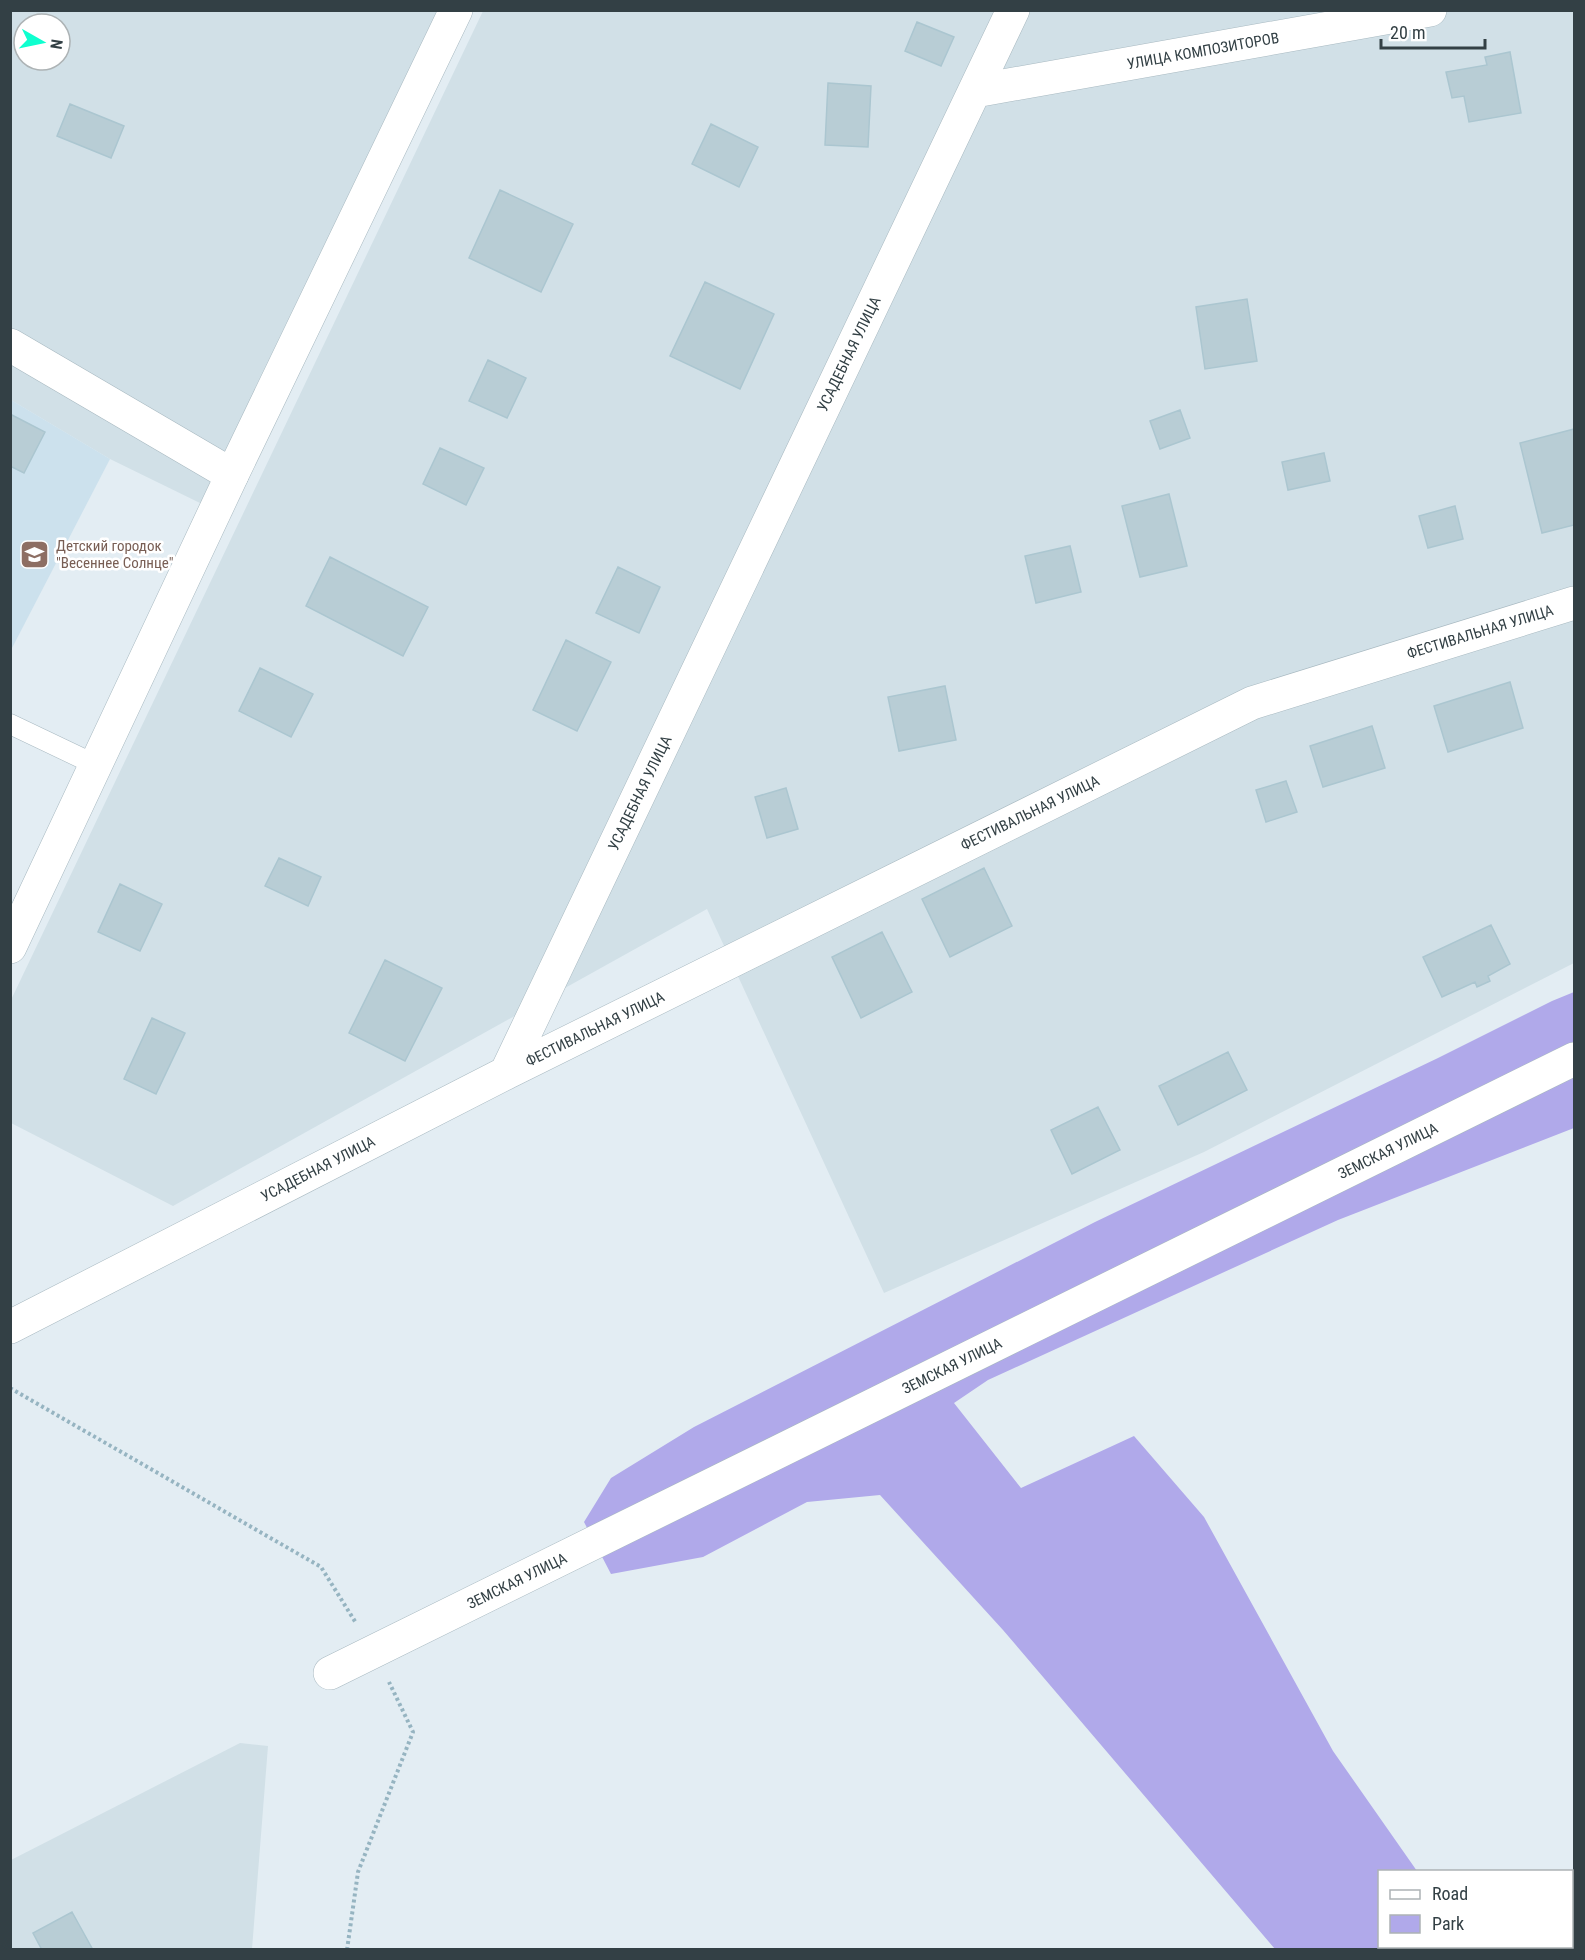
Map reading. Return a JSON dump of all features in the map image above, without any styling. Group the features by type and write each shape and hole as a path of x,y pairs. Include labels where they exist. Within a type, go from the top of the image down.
{"street":[{"path":"10,947 232,475 456,10"},
{"name":"УСАДЕБНАЯ УЛИЦА","path":"10,1326 506,1072 1013,10"},
{"name":"УЛИЦА КОМПОЗИТОРОВ","path":"975,91 1430,10"},
{"path":"10,345 232,475"},
{"name":"ФЕСТИВАЛЬНАЯ УЛИЦА","path":"506,1072 1252,703 1575,603"},
{"name":"ЗЕМСКАЯ УЛИЦА","path":"330,1673 1575,1059"}],"lane":[{"path":"10,724 96,765"}],"path":[{"path":"10,1388 321,1567 373,1651 413,1732 358,1872 347,1950"}],"shaded area":[{"path":"11,11 441,11 202,504 110,459 11,400"},
{"path":"483,11 1574,11 1574,963 1204,1152 884,1293 707,909 173,1206 11,1123 10,1002"},
{"name":"Детский городок \"Весеннее Солнце\"","path":"11,400 110,459 11,650"},
{"path":"240,1743 268,1746 252,1949 11,1950 11,1860"}],"green space":[{"path":"1574,992 1574,1128 1338,1220 988,1380 954,1403 1021,1488 1134,1436 1204,1517 1333,1751 1416,1870 1378,1870 1378,1948 1469,1949 1275,1949 1003,1630 880,1495 807,1502 703,1557 611,1574 584,1522 611,1478 694,1427 1095,1222"}],"building":[{"path":"917,22 954,37 941,66 905,51"},
{"path":"1510,52 1521,113 1469,122 1464,96 1452,98 1446,72 1487,65 1485,57"},
{"path":"828,83 871,86 868,147 825,145"},
{"path":"70,104 124,126 111,158 57,136"},
{"path":"711,124 758,147 739,187 692,164"},
{"path":"500,190 573,224 541,292 469,258"},
{"path":"705,282 774,314 740,389 670,356"},
{"path":"1247,299 1257,361 1205,369 1196,307"},
{"path":"488,360 526,378 507,418 469,401"},
{"path":"1180,410 1190,438 1160,449 1150,421"},
{"path":"10,414 45,432 24,473 10,466"},
{"path":"1574,429 1574,525 1542,533 1520,443"},
{"path":"440,448 484,468 466,505 423,484"},
{"path":"1324,453 1330,481 1288,490 1282,462"},
{"path":"1169,494 1187,566 1140,577 1122,506"},
{"path":"1455,506 1463,539 1428,548 1419,516"},
{"path":"1070,546 1081,592 1036,603 1025,556"},
{"path":"330,557 428,607 403,656 306,606"},
{"path":"618,567 660,587 639,633 596,613"},
{"path":"566,640 611,662 577,731 533,710"},
{"path":"260,668 313,694 291,737 239,711"},
{"path":"1510,682 1523,728 1448,752 1434,706"},
{"path":"945,686 956,740 899,751 888,697"},
{"path":"1372,726 1385,768 1323,787 1310,746"},
{"path":"1286,781 1297,812 1266,822 1256,790"},
{"path":"786,788 798,829 767,838 755,797"},
{"path":"279,858 321,877 308,906 265,886"},
{"path":"984,868 1012,926 950,957 922,899"},
{"path":"120,884 162,904 140,951 98,932"},
{"path":"1491,925 1510,964 1488,976 1490,981 1477,987 1475,982 1442,997 1423,957"},
{"path":"882,932 912,992 861,1018 832,957"},
{"path":"385,960 442,988 405,1061 349,1033"},
{"path":"152,1018 185,1033 156,1094 124,1079"},
{"path":"1228,1052 1247,1090 1178,1125 1159,1086"},
{"path":"1098,1107 1120,1150 1072,1174 1051,1130"},
{"path":"72,1912 93,1950 42,1950 33,1933"}],"place":[{"name":"Детский городок \"Весеннее Солнце\"","path":"35,555"}]}
